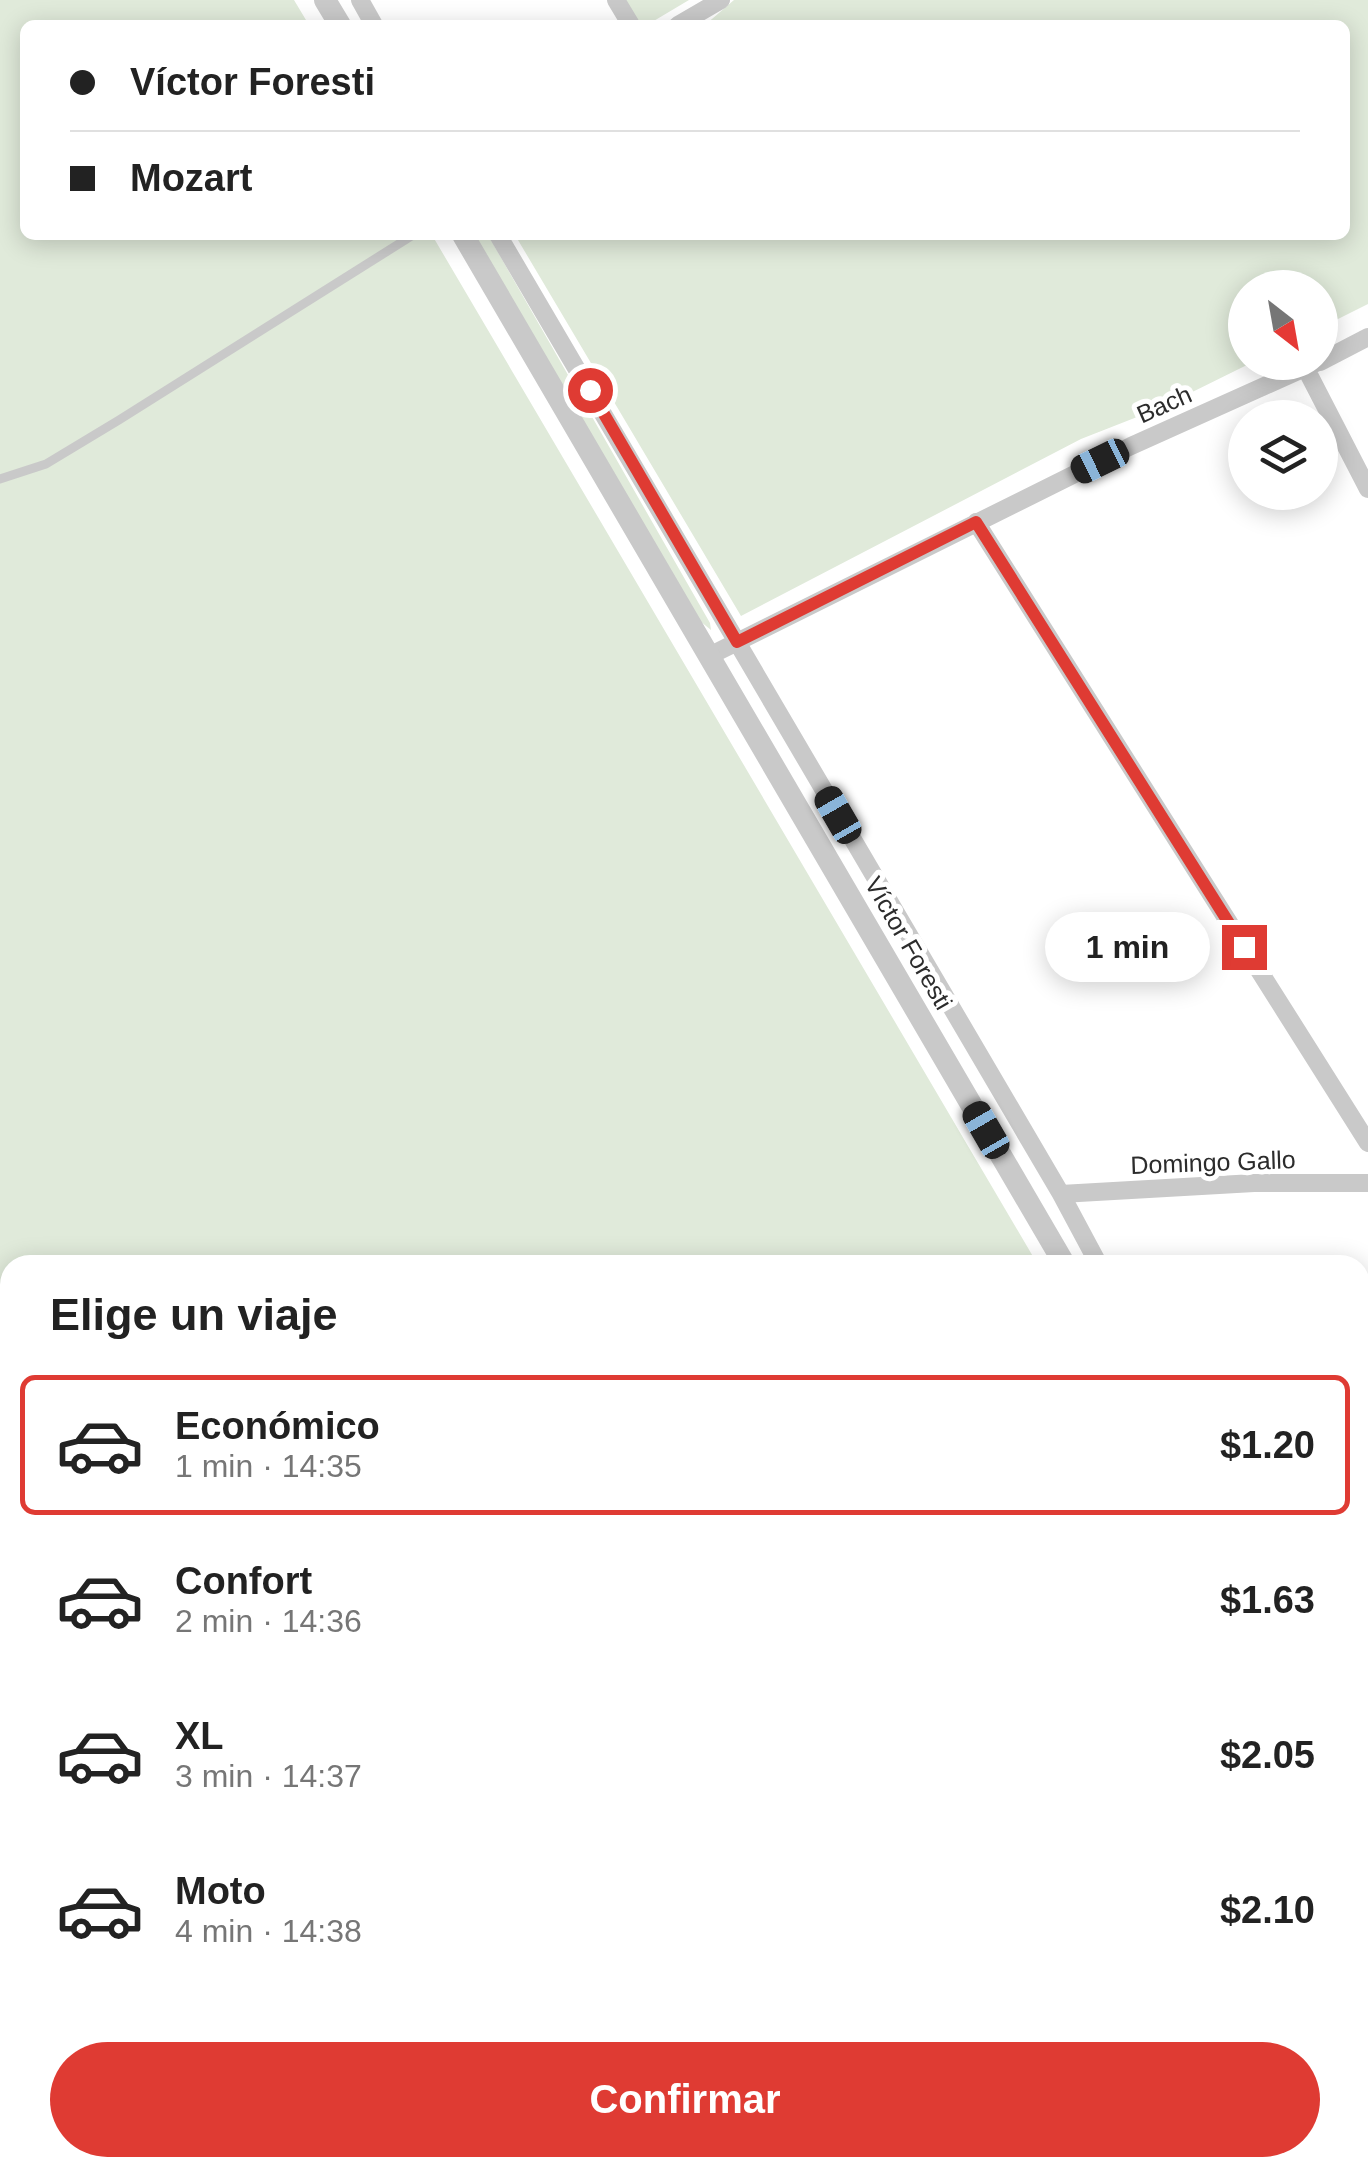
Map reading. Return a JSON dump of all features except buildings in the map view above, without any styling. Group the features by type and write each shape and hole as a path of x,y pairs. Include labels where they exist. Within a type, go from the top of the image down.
{"street":[{"path":"686,20 720,0"},
{"name":"Víctor Foresti","path":"466,240 1058,1255"},
{"name":"Víctor Foresti","path":"501,240 1094,1255"},
{"name":"Bach","path":"1338,352 1368,337"},
{"name":"Bach","path":"709,656 1131,446 1279,380"},
{"path":"1322,380 1368,489"},
{"path":"976,522 1368,1143"},
{"name":"Domingo Gallo","path":"1060,1194 1254,1183 1368,1183"}],"lane":[{"path":"0,478 46,464 404,240"}],"green space":[{"path":"0,0 294,0 306,20 20,20 20,240 435,240 1032,1255 0,1255"},
{"path":"623,0 689,0 655,20 632,20"},
{"path":"734,0 1368,0 1368,304 1338,319 1338,270 1228,270 1228,374 1160,408 1081,439 741,616 518,240 1350,240 1350,20 711,20"},
{"path":"477,240 491,240 711,630 695,617"}],"route":[{"path":"590,390 737,642 976,522 1244,947"}]}
